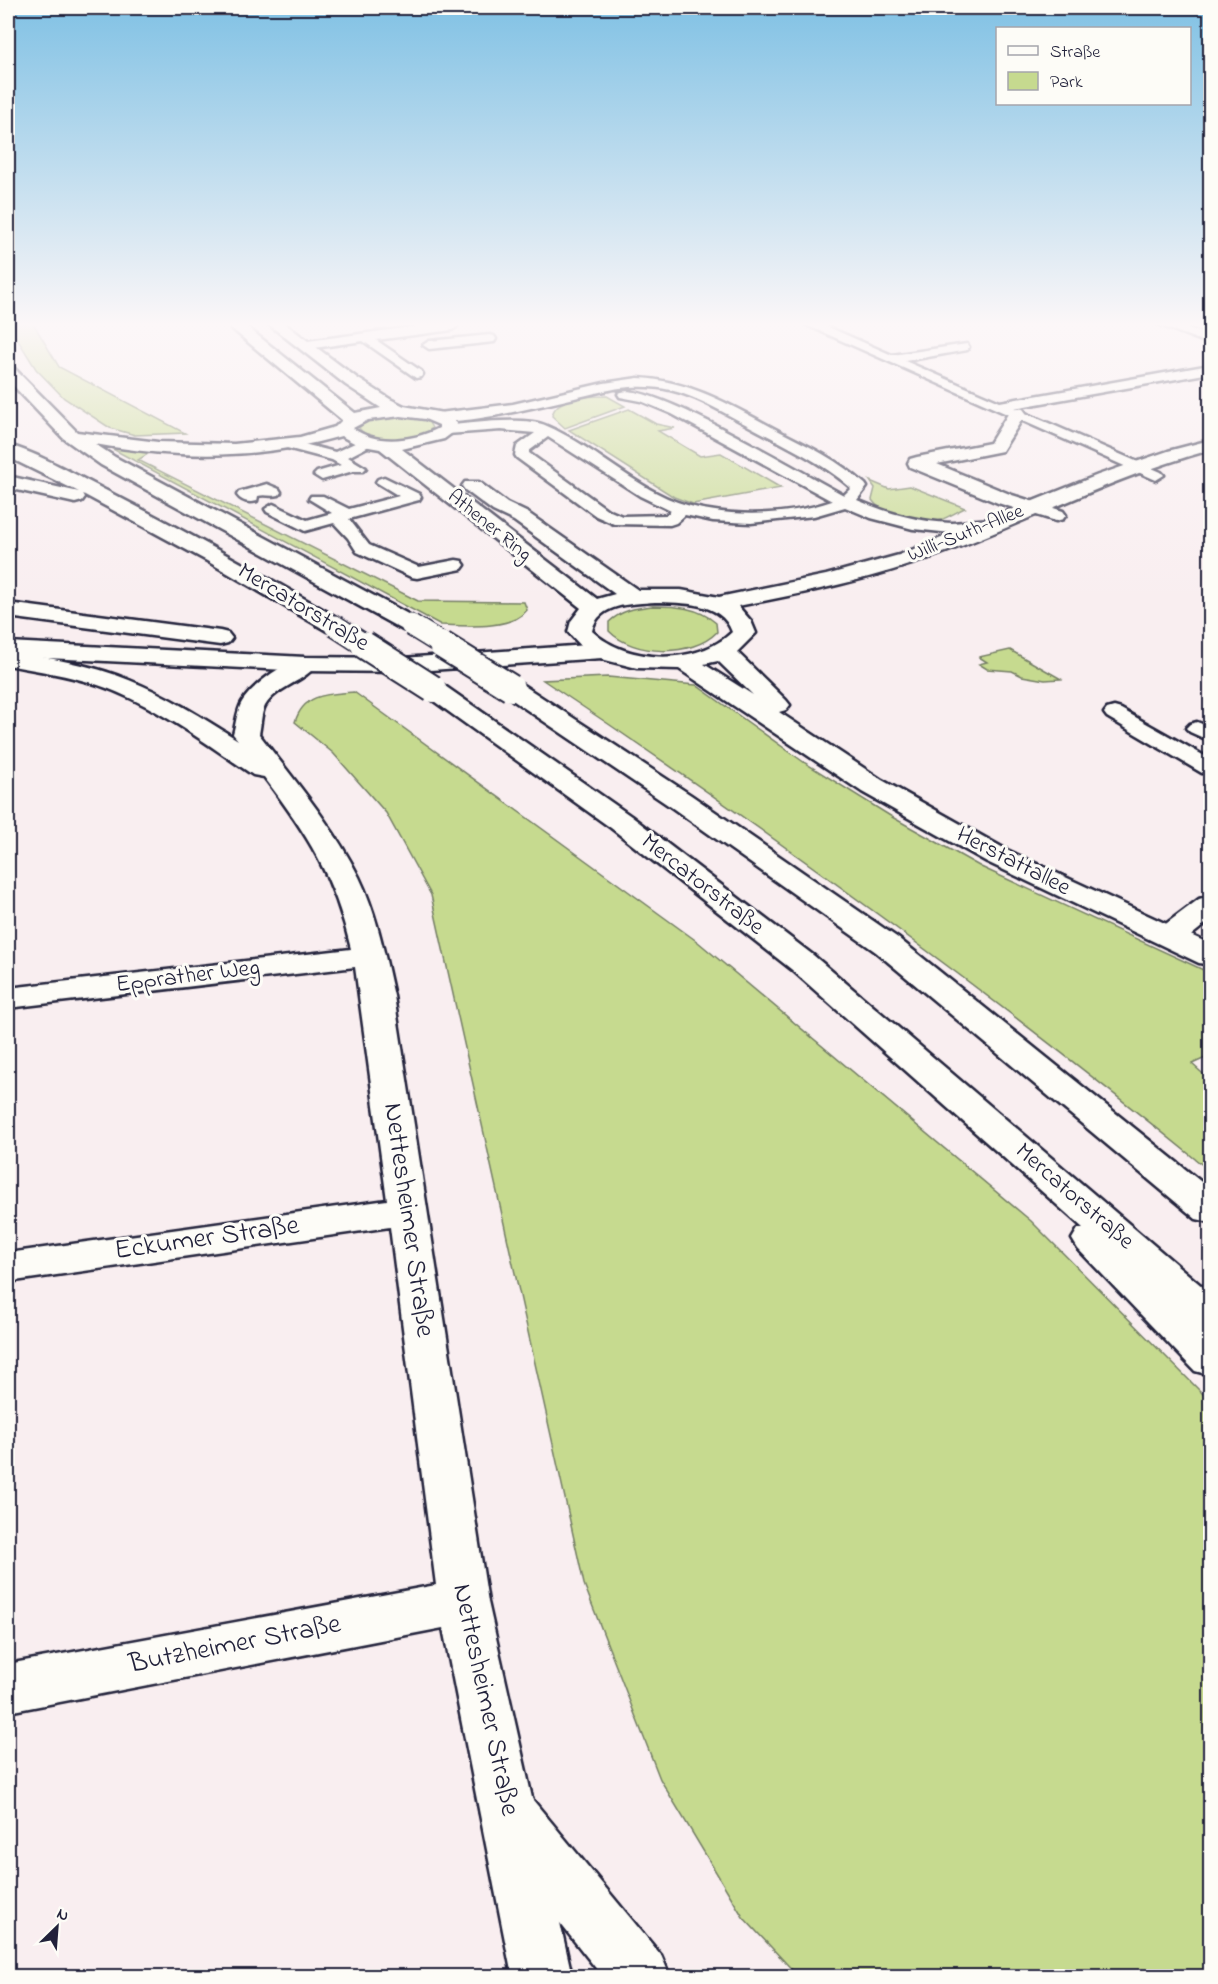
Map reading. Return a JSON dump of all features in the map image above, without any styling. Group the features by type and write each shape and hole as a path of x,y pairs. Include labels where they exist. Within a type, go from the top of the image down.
{"main road":[{"name":"Mercatorstraße","path":"51,416 69,434 108,461 411,625 511,688 681,801 887,945 1210,1209"},
{"name":"Athener Ring","path":"346,416 347,426 355,439 375,443 521,517 634,597"},
{"path":"69,434 125,444 184,449 234,449 288,444 347,426 369,416"},
{"path":"375,443 420,441 437,436 443,423 417,416"},
{"path":"1007,416 996,447 917,463 1005,499 1056,515"},
{"name":"Athener Ring","path":"420,441 438,459"},
{"name":"Willi-Suth-Allee","path":"761,617 952,563 1147,471 1210,444"},
{"path":"8,450 146,518"},
{"name":"Willi-Suth-Allee","path":"717,604 848,577 932,551 1033,508 1147,471 1210,461"},
{"path":"8,482 79,498 146,518"},
{"name":"Athener Ring","path":"451,482 595,608"},
{"name":"Mercatorstraße","path":"146,518 246,573 433,688 630,829 802,962 912,1055 1210,1316"},
{"path":"677,596 717,604 737,615 761,617 737,643 723,652 683,661 631,659 602,651 592,645 580,632 580,624 585,616 595,608 634,597 677,596"},
{"path":"8,609 251,642 349,646 496,644 547,640 580,632"},
{"path":"8,649 305,664 402,665 602,651"},
{"name":"Herstattallee","path":"723,652 825,753"},
{"name":"Nettesheimer Straße","path":"8,658 55,666 119,684 174,712 278,778 313,826 344,878 369,956 377,996 463,1602 542,1977"},
{"name":"Herstattallee","path":"683,661 872,786 997,856 1210,956"},
{"path":"278,778 246,734 253,704 276,682 305,664"},
{"path":"1170,936 1210,905"},
{"name":"Epprather Weg","path":"8,998 369,956"},
{"path":"912,1055 1210,1359"},
{"name":"Eckumer Straße","path":"8,1268 406,1211"},
{"name":"Butzheimer Straße","path":"8,1688 463,1602"},
{"path":"508,1813 640,1977"}],"lane":[{"path":"443,423 467,416"},
{"path":"686,416 844,502 872,514 906,524 974,528 993,525"},
{"path":"443,423 543,429 657,500 682,509 730,517 780,517 844,502 856,494 859,487 845,473 737,416"},
{"path":"1022,416 1147,471"},
{"path":"543,429 543,434 522,449 522,456 602,513 620,521 639,523 670,520 682,509"},
{"path":"332,469 375,443"},
{"path":"288,444 332,469 356,467"},
{"path":"376,494 393,502 451,482"},
{"path":"251,498 245,495 267,489 273,492"},
{"path":"351,498 376,494 413,497"},
{"path":"273,509 305,526 337,518 376,494"},
{"path":"317,499 356,535 363,548 417,573 456,566"},
{"path":"296,504 337,518"},
{"path":"1114,713 1210,768"}],"green space":[{"path":"91,416 152,416 185,433 135,435 110,428"},
{"path":"400,416 428,421 432,428 417,436 384,439 373,437 359,428 372,419"},
{"path":"552,416 599,416 565,428"},
{"path":"610,416 641,416 656,424 675,428 658,431 700,456 721,453 781,488 693,504 674,497 569,430"},
{"path":"109,447 151,452 138,460 418,601 524,602 527,610 511,621 500,624 441,625"},
{"path":"870,481 889,489 910,486 965,508 933,523 906,519 876,505 872,500 875,488"},
{"path":"652,606 678,607 702,614 716,623 717,632 693,646 663,651 632,645 609,631 609,622 624,612"},
{"path":"1010,650 1061,679 1045,680 1022,676 1012,671 987,669 979,664 987,662 979,657"},
{"path":"608,677 696,685 805,763 892,817 981,867 1210,973 1210,1056 1192,1064 1210,1080 1210,1171 1048,1042 882,918 714,797 543,680"},
{"path":"354,692 698,942 1031,1221 1210,1401 1210,1976 798,1976 743,1917 660,1779 584,1584 431,895 386,813 333,753 295,722 304,705 311,700 326,695"}]}
